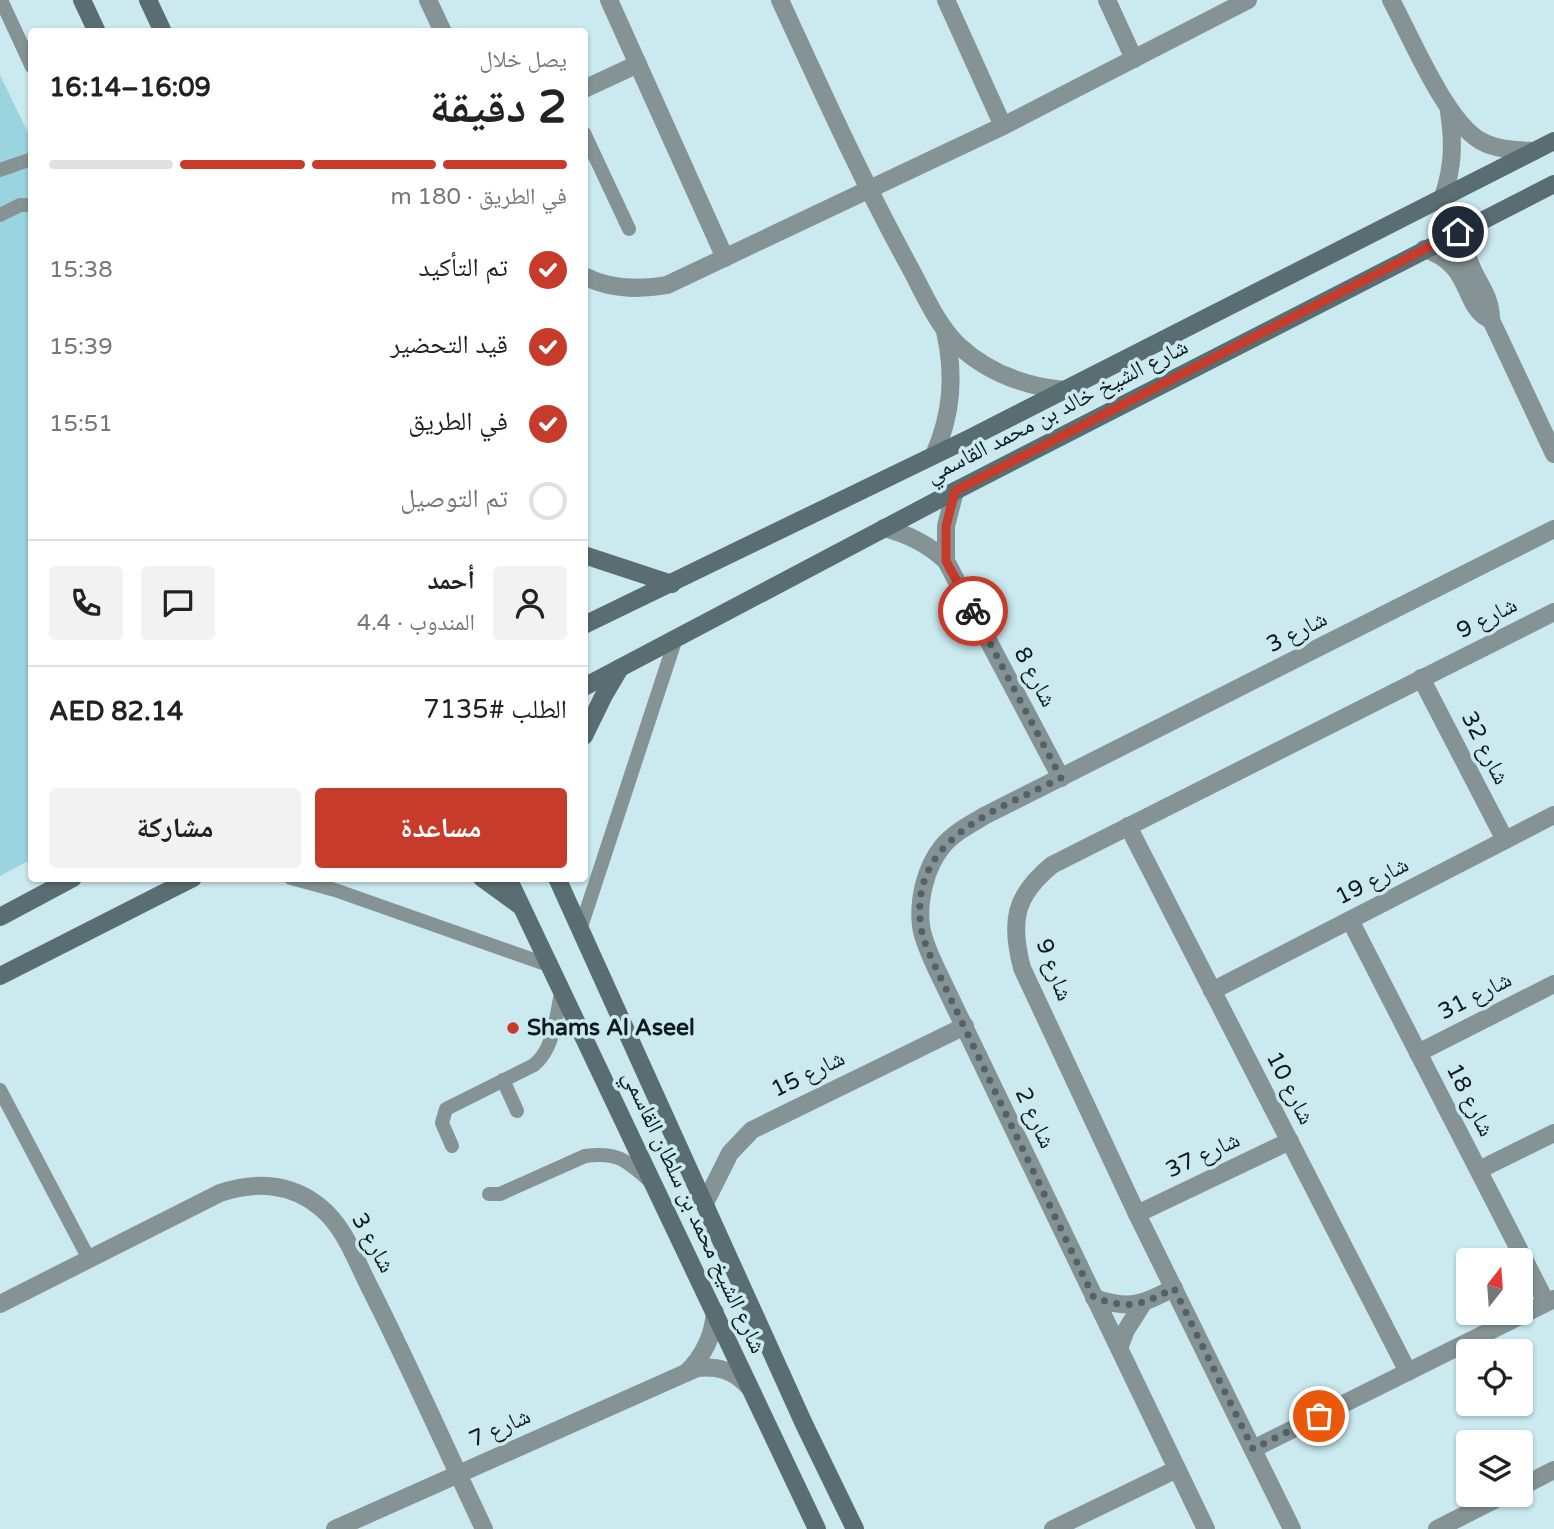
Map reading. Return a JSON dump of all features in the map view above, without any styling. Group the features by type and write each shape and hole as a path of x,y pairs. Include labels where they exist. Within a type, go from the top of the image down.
{"main road":[{"path":"82,0 95,28"},
{"path":"148,0 161,28"},
{"name":"شارع الشيخ خالد بن محمد القاسمي","path":"588,623 934,455 1554,141"},
{"name":"شارع الشيخ خالد بن محمد القاسمي","path":"588,685 955,491 1554,184"},
{"path":"588,556 672,584"},
{"path":"588,728 620,668"},
{"path":"0,916 65,882"},
{"path":"0,976 186,882"},
{"path":"488,882 521,906"},
{"name":"شارع الشيخ محمد بن سلطان القاسمي","path":"510,882 817,1529"},
{"name":"شارع الشيخ محمد بن سلطان القاسمي","path":"559,882 804,1424 855,1529"}],"street":[{"path":"428,0 441,28"},
{"path":"609,0 725,258"},
{"path":"780,0 868,191 945,331 974,358 1007,377 1026,384 1064,390"},
{"path":"946,0 1003,126"},
{"path":"1107,0 1134,59"},
{"path":"588,278 609,286 628,289 667,285 1003,126 1248,0"},
{"path":"1391,0 1450,112 1463,128 1482,142 1505,149 1534,151"},
{"path":"588,87 638,64"},
{"path":"1443,197 1453,158 1454,138 1450,112"},
{"path":"1475,223 1470,233 1467,255 1469,266 1490,306 1491,320 1554,454"},
{"path":"1424,249 1436,253 1454,266 1479,312 1491,320"},
{"path":"934,455 943,436 951,394 952,373 945,331"},
{"name":"شارع 8","path":"946,561 946,526 955,491"},
{"name":"شارع 8","path":"884,528 911,536 936,551 946,561 1061,778"},
{"name":"شارع 3","path":"1061,778 1554,529"},
{"name":"شارع 9","path":"1292,1529 1138,1214 1022,968 1016,947 1014,923 1020,900 1033,880 1052,865 1554,612"},
{"name":"شارع 32","path":"1421,678 1505,840"},
{"name":"شارع 2","path":"1061,778 968,826 942,848 930,867 923,891 921,928 936,968 1206,1529"},
{"name":"شارع 19","path":"1212,991 1554,815"},
{"name":"شارع 10","path":"1128,826 1408,1372"},
{"name":"شارع 18","path":"1350,920 1550,1301"},
{"name":"شارع 31","path":"1418,1053 1554,984"},
{"name":"شارع 15","path":"705,1203 730,1153 752,1130 965,1026"},
{"path":"1479,1170 1554,1133"},
{"name":"شارع 37","path":"1138,1214 1290,1142"},
{"name":"شارع 3","path":"0,1304 234,1188 265,1185 288,1190 309,1199 322,1208 342,1232 485,1529"},
{"path":"1119,1348 1126,1330 1142,1305 1174,1288"},
{"path":"1094,1298 1112,1303 1142,1305"},
{"path":"1253,1449 1550,1301"},
{"name":"شارع 7","path":"686,1373 710,1340 715,1312"},
{"name":"شارع 7","path":"335,1529 696,1368 719,1368 740,1378 748,1386"},
{"path":"1054,1529 1177,1469"},
{"path":"1533,1481 1554,1470"},
{"path":"1437,1529 1480,1507"}],"lane":[{"path":"1,0 28,57"},
{"path":"588,142 629,229"},
{"path":"0,170 28,160"},
{"path":"0,215 20,205 28,205"},
{"path":"580,930 676,638"},
{"path":"306,882 551,966"},
{"path":"452,1146 442,1123 446,1109 534,1065 546,1052 562,989"},
{"path":"503,1080 517,1111"},
{"path":"0,1090 89,1259"},
{"path":"489,1194 500,1194 545,1171 585,1156 611,1155 624,1159 655,1187"}],"shaded area":[{"path":"0,75 28,133 28,861 0,876"}],"way so far":[{"path":"973,611 1061,778 968,826 942,848 930,867 923,891 921,928 945,989 1094,1298 1122,1305 1142,1305 1174,1288 1253,1449 1319,1416"}],"place":[{"name":"Shams Al Aseel","path":"513,1028"}],"route":[{"path":"973,611 946,561 946,526 955,491 1458,232"}]}
